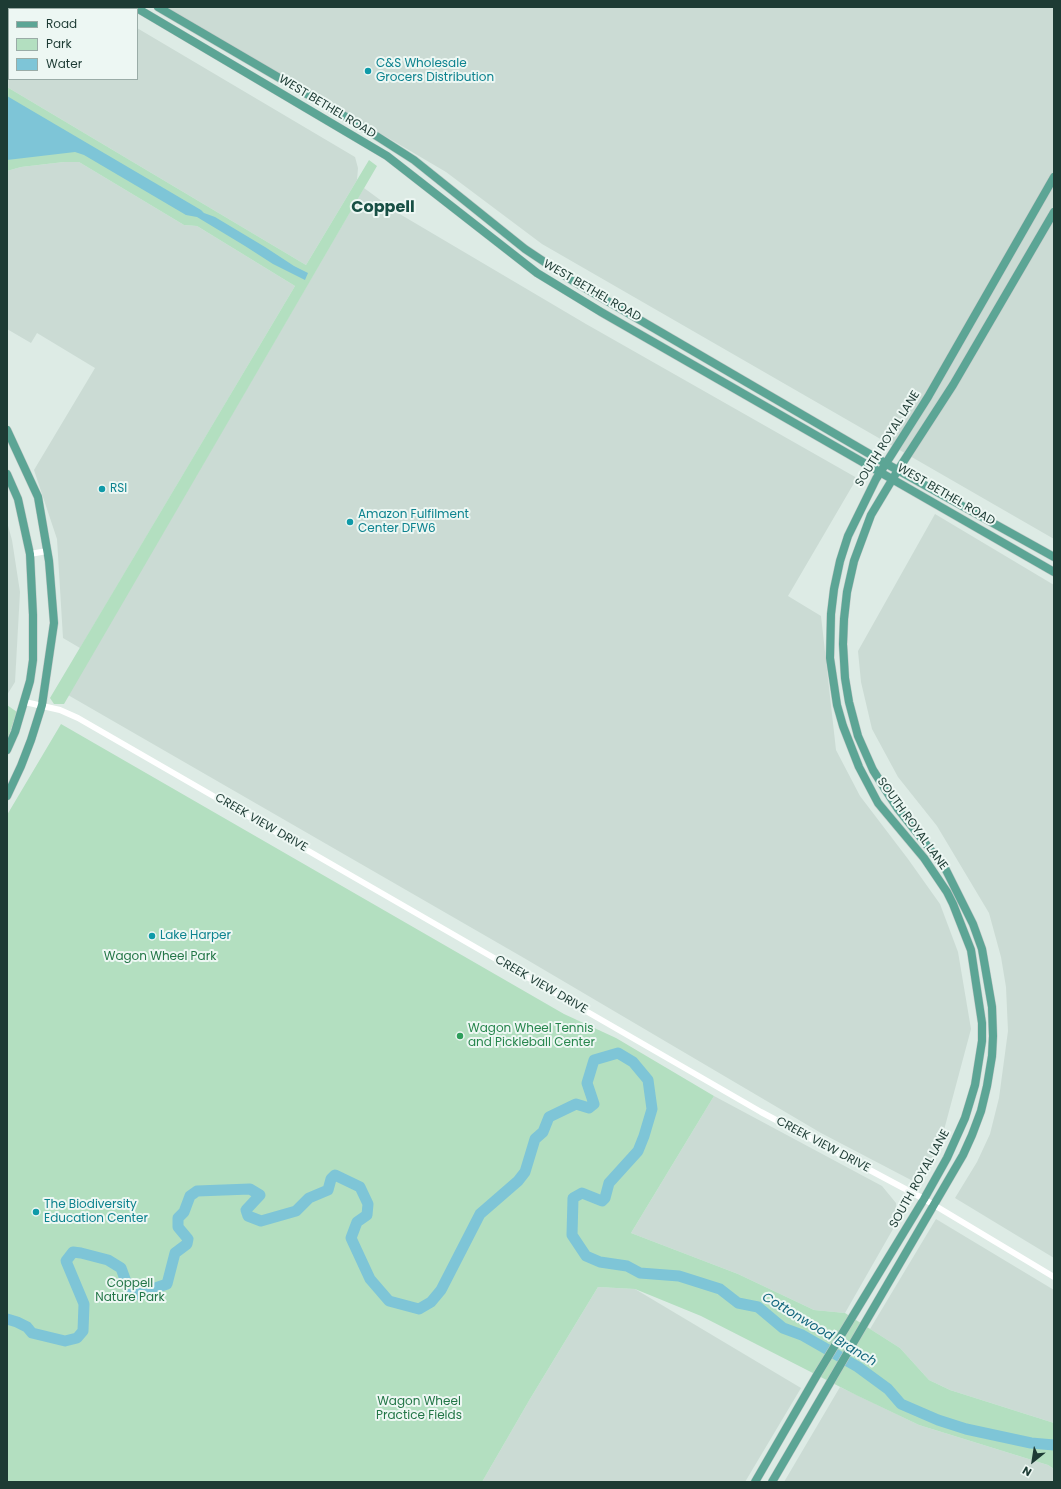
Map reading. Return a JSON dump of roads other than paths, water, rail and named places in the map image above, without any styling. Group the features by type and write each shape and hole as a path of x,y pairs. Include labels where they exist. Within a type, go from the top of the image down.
{"main road":[{"name":"WEST BETHEL ROAD","path":"158,7 366,129 414,160 525,249 573,281 885,463 1054,558"},
{"name":"WEST BETHEL ROAD","path":"138,9 387,156 537,273 601,312 1054,572"},
{"path":"192,40 198,30"},
{"path":"360,139 366,129"},
{"name":"SOUTH ROYAL LANE","path":"755,1482 817,1375 924,1199 954,1145 965,1118 975,1085 982,1043 982,1023 971,950 953,904 924,858 878,803 864,779 845,732 837,705 829,639 831,614 834,589 840,561 851,530 880,471 928,397 1054,177"},
{"name":"SOUTH ROYAL LANE","path":"772,1482 963,1155 981,1111 987,1086 992,1044 992,1007 984,958 974,924 945,868 898,809 873,770 858,736 849,702 844,663 844,619 847,592 854,561 872,515 892,479 953,385 1054,212"},
{"path":"484,233 492,223"},
{"path":"7,430 38,497 47,551 54,623 42,705 29,747 7,796"},
{"path":"7,474 18,499 30,554 33,615 33,660 30,681 25,702 7,750"},
{"path":"831,665 844,663"},
{"path":"889,817 898,809"},
{"path":"982,1043 992,1044"},
{"path":"870,1316 866,1310 866,1301 871,1287"}],"street":[{"path":"30,554 47,551"},
{"name":"CREEK VIEW DRIVE","path":"25,702 60,710 78,718 761,1112 935,1205 1054,1277"}],"water":[{"path":"7,96 308,273 305,280 273,264 197,217 186,215 84,155 75,152 7,160"}],"waterway":[{"name":"Cottonwood Branch","path":"7,1319 27,1327 32,1333 65,1341 77,1338 83,1331 84,1304 66,1261 73,1252 108,1260 121,1268 129,1290 138,1294 167,1284 175,1253 187,1244 188,1239 178,1227 178,1218 184,1212 190,1196 197,1191 250,1189 260,1195 246,1210 248,1216 261,1221 296,1211 309,1198 328,1190 331,1179 335,1175 360,1187 368,1204 367,1215 357,1222 351,1238 370,1279 389,1301 419,1309 431,1302 441,1290 480,1214 518,1181 525,1172 535,1139 543,1132 549,1117 576,1104 589,1108 594,1104 587,1083 594,1060 618,1053 633,1062 648,1080 652,1109 638,1151 609,1183 605,1198 602,1201 582,1193 573,1198 572,1235 586,1256 600,1262 627,1266 640,1273 679,1276 720,1289 738,1303 758,1307 783,1328 802,1335 858,1367 888,1389 901,1404 938,1420 966,1429 1031,1443 1054,1445"}],"place":[{"name":"C&S Wholesale Grocers Distribution","path":"368,71"},
{"name":"RSI","path":"102,489"},
{"name":"Amazon Fulfilment Center DFW6","path":"350,522"},
{"name":"Lake Harper","path":"152,936"},
{"name":"Wagon Wheel Tennis and Pickleball Center","path":"460,1036"},
{"name":"The Biodiversity Education Center","path":"36,1212"}],"district":[{"name":"Coppell","path":"383,208"}],"park label":[{"name":"Wagon Wheel Park","path":"160,957"},
{"name":"Coppell Nature Park","path":"130,1291"},
{"name":"Wagon Wheel Practice Fields","path":"419,1409"}]}
